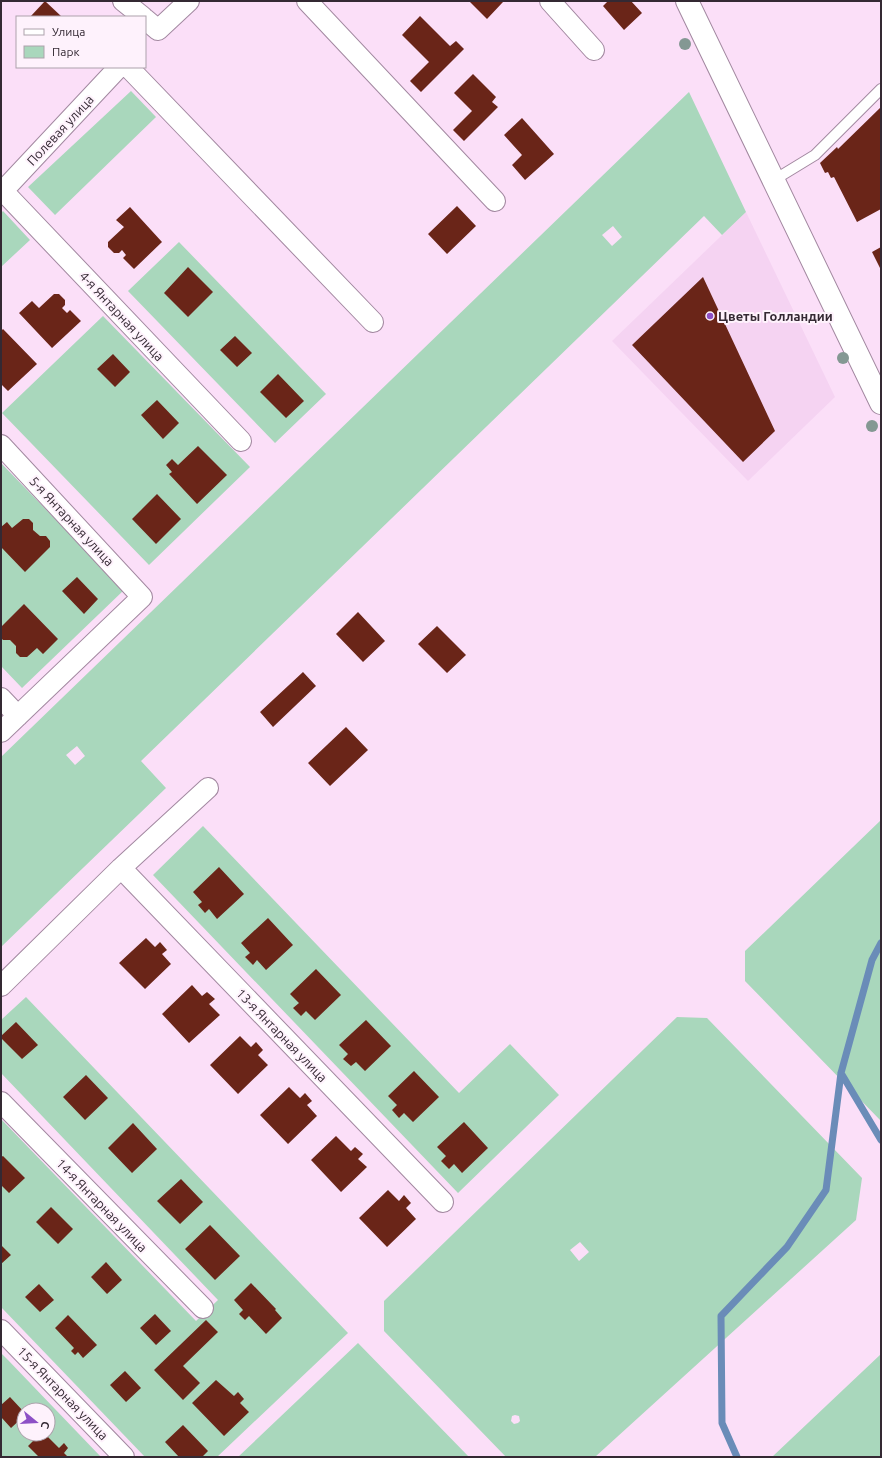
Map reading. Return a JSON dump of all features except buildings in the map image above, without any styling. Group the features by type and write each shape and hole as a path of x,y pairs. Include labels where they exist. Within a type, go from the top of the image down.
{"street":[{"path":"124,1 138,16"},
{"path":"148,27 189,1"},
{"path":"307,1 495,201"},
{"path":"550,1 594,50"},
{"path":"687,1 881,403"},
{"name":"Полевая улица","path":"2,192 118,68"},
{"path":"129,68 373,322"},
{"name":"4-я Янтарная улица","path":"2,192 241,441"},
{"name":"5-я Янтарная улица","path":"1,445 142,597 18,716"},
{"path":"1,698 18,716 1,732"},
{"path":"1,986 121,868 208,788"},
{"name":"13-я Янтарная улица","path":"121,868 443,1202"},
{"name":"14-я Янтарная улица","path":"1,1102 203,1308"},
{"name":"15-я Янтарная улица","path":"1,1330 124,1457"}],"lane":[{"path":"774,180 815,155 881,89"}],"shaded area":[{"path":"746,212 835,397 748,481 612,341"}],"green space":[{"path":"131,91 156,117 55,215 28,187"},
{"path":"689,92 746,212 722,235 704,216 141,761 166,788 1,947 1,757","holes":["613,226 622,237 612,246 602,235","77,746 85,756 75,765 66,755"]},
{"path":"3,211 30,240 1,267 1,213"},
{"path":"179,242 326,394 275,443 128,291"},
{"path":"103,316 250,467 149,565 2,413"},
{"path":"1,463 124,590 22,688 1,666"},
{"path":"881,820 881,1121 745,981 745,951"},
{"path":"203,826 459,1093 510,1044 559,1095 458,1193 153,875"},
{"path":"26,997 348,1333 217,1457 145,1457 1,1307 1,1119 196,1321 218,1300 1,1073 1,1020"},
{"path":"677,1017 707,1018 862,1178 856,1220 595,1457 506,1457 384,1331 384,1301","holes":["580,1242 589,1252 579,1261 570,1250","512,1416 519,1416 520,1421 514,1424 511,1421"]},
{"path":"358,1343 469,1457 238,1457"},
{"path":"1,1353 48,1402 16,1402 16,1442 56,1442 56,1410 101,1457 1,1457"},
{"path":"881,1354 881,1457 772,1457"}],"waterway":[{"path":"737,1457 722,1423 721,1316 787,1247 826,1190 841,1073 872,960 881,943"},
{"path":"841,1073 881,1140"}],"place":[{"name":"Цветы Голландии","path":"710,316"}]}
